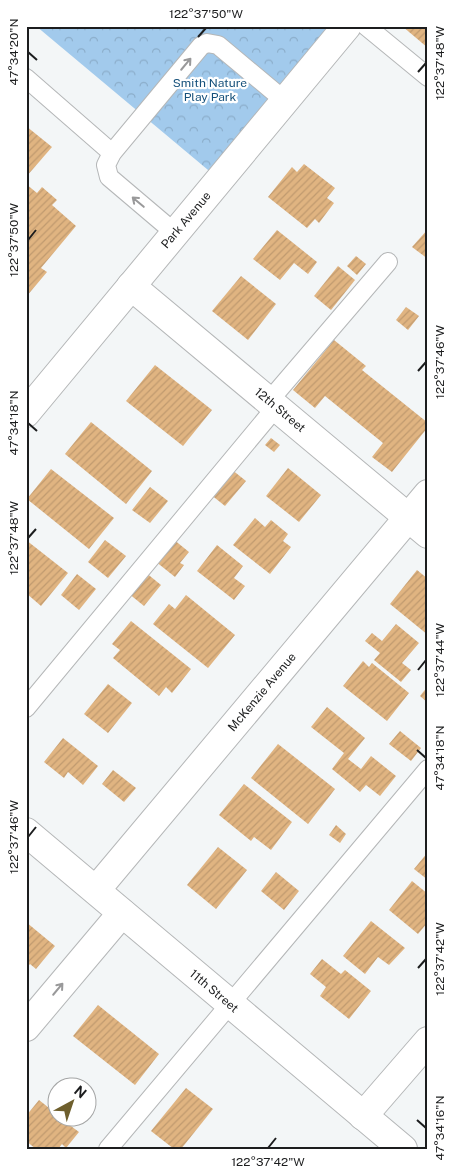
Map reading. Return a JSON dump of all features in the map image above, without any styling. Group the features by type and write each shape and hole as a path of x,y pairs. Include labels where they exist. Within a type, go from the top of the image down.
{"street":[{"name":"Park Avenue","path":"26,414 347,26"},
{"name":"12th Street","path":"132,286 418,526"},
{"name":"McKenzie Avenue","path":"96,890 418,526 428,494"},
{"name":"11th Street","path":"26,832 402,1148"},
{"path":"26,1027 122,913"},
{"path":"363,1116 428,1041"}],"lane":[{"path":"366,26 428,77"},
{"path":"175,233 109,177 106,165 112,152 201,46 207,43 218,44 285,101"},
{"path":"26,78 112,152"},
{"path":"26,708 388,262"},
{"path":"108,1149 428,769"}],"green space":[{"name":"Smith Nature Play Park","path":"36,26 347,26 220,180"}],"building":[{"path":"402,26 428,26 428,48"},
{"path":"26,126 52,147 26,177"},
{"path":"304,164 335,188 327,198 334,203 319,223 315,219 307,228 268,197 292,167 297,172"},
{"path":"26,184 37,193 42,187 57,200 52,205 76,226 41,268 47,272 26,297"},
{"path":"428,229 428,259 412,247"},
{"path":"277,230 317,262 308,274 294,263 280,280 253,259"},
{"path":"356,256 366,264 357,275 347,266"},
{"path":"338,266 355,280 331,310 314,296"},
{"path":"241,276 276,304 248,340 212,311"},
{"path":"406,307 419,316 408,330 396,320"},
{"path":"334,340 366,366 362,370 428,423 428,427 392,472 372,457 383,443 325,396 315,408 293,390"},
{"path":"155,365 212,410 183,446 126,401"},
{"path":"91,422 152,471 126,504 65,454"},
{"path":"271,438 280,445 274,452 265,445"},
{"path":"288,468 321,495 299,522 266,496"},
{"path":"51,469 114,518 89,549 27,499"},
{"path":"231,469 246,481 225,506 210,494"},
{"path":"150,487 168,501 150,523 132,510"},
{"path":"255,518 265,527 271,520 288,534 283,541 291,547 270,574 233,545"},
{"path":"173,539 189,552 180,563 184,565 175,577 155,561"},
{"path":"26,540 68,573 41,606 26,593"},
{"path":"105,540 126,556 108,578 88,562"},
{"path":"217,545 243,566 234,578 245,586 234,600 197,571"},
{"path":"417,570 428,579 428,635 390,604"},
{"path":"145,572 161,585 144,606 128,593"},
{"path":"77,574 96,589 79,610 61,595"},
{"path":"186,595 235,635 208,668 153,624 169,604 175,609"},
{"path":"131,621 191,669 172,693 166,687 159,696 113,658 120,650 112,644"},
{"path":"396,624 419,643 402,663 411,670 401,682 374,660 380,653 365,641 372,633 382,641"},
{"path":"363,661 369,667 372,663 409,693 387,721 343,686"},
{"path":"108,684 132,703 108,733 84,714"},
{"path":"428,686 428,703 420,696"},
{"path":"327,707 365,738 348,759 361,769 371,756 396,776 380,796 366,785 360,792 332,769 344,753 311,727"},
{"path":"400,731 421,748 411,761 389,744"},
{"path":"63,738 98,766 83,785 68,772 64,778 44,762"},
{"path":"278,744 335,789 308,824 251,778"},
{"path":"113,770 136,788 124,802 102,784"},
{"path":"244,784 292,822 271,850 254,837 251,841 219,815"},
{"path":"336,825 346,834 340,843 329,835"},
{"path":"218,847 247,870 216,909 187,885"},
{"path":"428,852 428,880 414,869"},
{"path":"276,872 299,891 284,910 261,891"},
{"path":"412,881 428,894 428,922 418,934 389,910"},
{"path":"371,921 405,948 389,965 378,957 365,974 343,956"},
{"path":"26,922 55,946 36,969 30,964 26,969"},
{"path":"322,959 341,974 345,970 371,991 349,1019 320,996 326,987 310,974"},
{"path":"98,1005 159,1054 135,1085 73,1036"},
{"path":"186,1088 213,1109 181,1149 174,1149 151,1131"},
{"path":"39,1100 48,1107 48,1128 74,1128 79,1132 66,1148 62,1144 58,1149 36,1149 26,1141 26,1116"}]}
